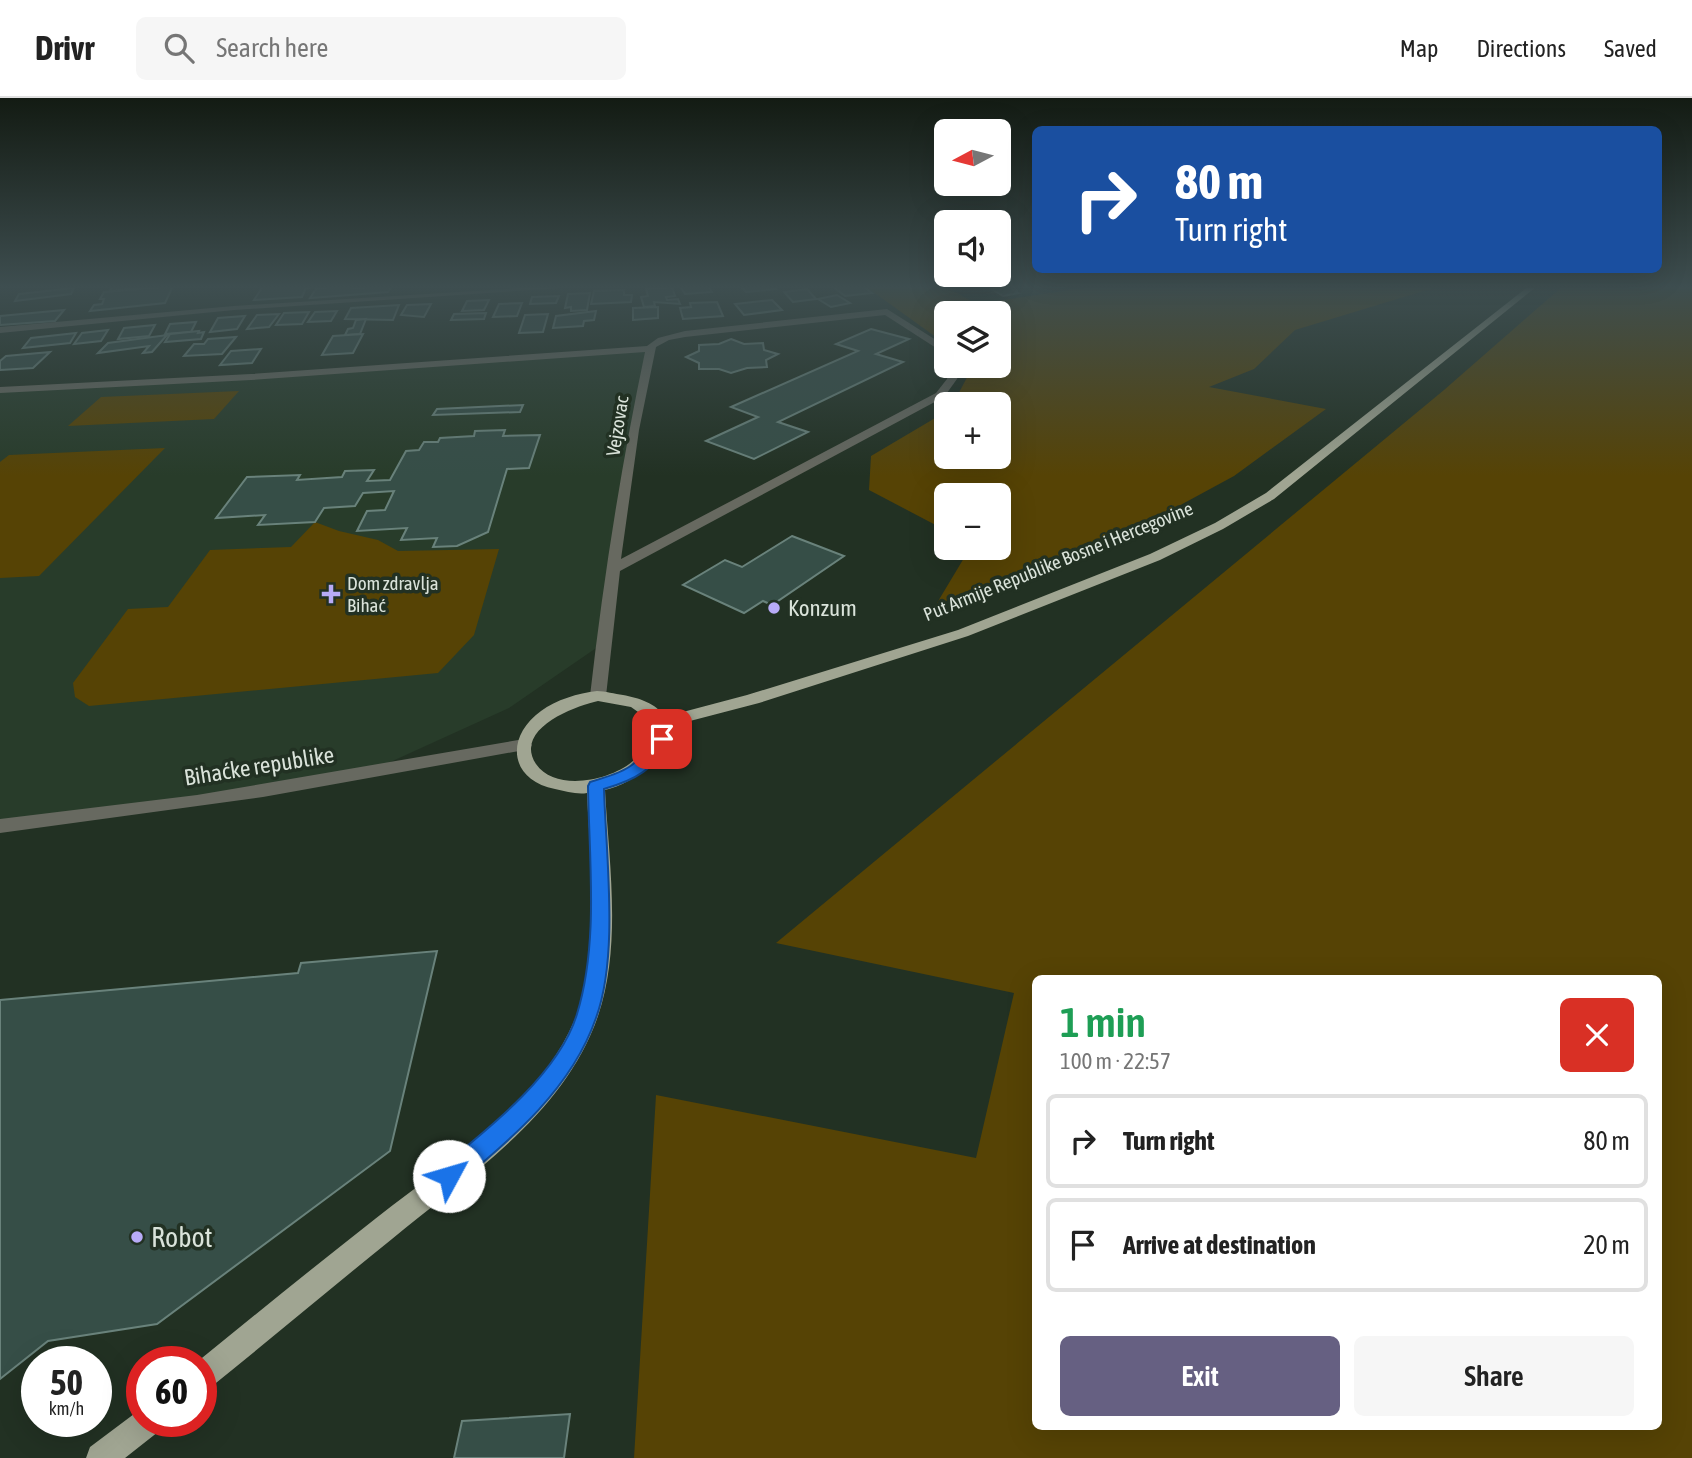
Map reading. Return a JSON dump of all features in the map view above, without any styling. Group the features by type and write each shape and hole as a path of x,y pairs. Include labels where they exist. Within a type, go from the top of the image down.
{"main road":[{"name":"Put Armije Republike Bosne i Hercegovine","path":"660,724 766,696 962,633 1155,557 1219,526 1270,496 1454,349"},
{"path":"598,696 620,697 638,702 652,712 660,724 662,739 655,754 630,774 596,786 572,787 550,782 534,773 524,760 524,745 529,731 541,718 568,704 598,696"},
{"path":"217,1364 510,1126 564,1062 587,1018 596,975 599,933 596,786"},
{"path":"101,1458 127,1437"}],"street":[{"path":"0,390 251,377 643,349"},
{"name":"Vejzovac","path":"598,696 613,569 634,430 650,349"},
{"path":"613,569 940,395 952,378"},
{"name":"Bihaćke republike","path":"0,826 194,801 524,745"}],"shaded area":[{"name":"Dom zdravlja Bihać","path":"650,349 602,644 509,708 364,774 0,826 0,390"},
{"path":"1011,349 1275,349 1254,369 1209,387 1326,409 1234,476 1057,572 931,613 963,560 1011,560 1011,483 934,483 934,524 869,490 871,456 934,419 934,469 1011,469 1011,392 959,392 967,378 1011,378"},
{"path":"1490,349 1692,349 1692,1458 634,1458 656,1095 976,1158 1014,993 776,943"},
{"path":"239,391 214,419 68,426 101,397"},
{"path":"165,448 39,576 0,578 0,462 9,455"},
{"path":"315,522 378,540 398,551 499,549 474,635 438,673 89,706 75,697 73,683 128,609 168,607 210,550 291,547"}],"building":[{"path":"102,349 124,349 98,353"},
{"path":"189,349 226,349 222,354 184,356"},
{"path":"261,349 252,363 220,365 231,351"},
{"path":"325,349 355,349 353,353 322,355"},
{"path":"764,349 778,354 766,360 767,367 747,368 731,373 719,369 699,369 699,363 686,357 699,351"},
{"path":"853,349 886,349 876,354 903,362 778,422 808,432 754,459 706,441 758,417 731,407 858,351"},
{"path":"50,352 33,368 0,370 0,361 6,356"},
{"path":"523,405 520,412 433,415 437,409"},
{"path":"505,430 503,436 540,435 529,468 507,469 488,532 457,546 433,547 437,538 401,540 407,528 357,531 367,511 385,510 394,491 363,493 355,506 324,508 315,522 258,525 265,515 216,518 247,477 300,475 297,480 342,477 345,471 374,470 367,481 390,480 406,451 419,450 424,442 474,436 475,431"},
{"path":"792,536 844,556 772,605 763,601 744,613 683,585 725,560 742,567"},
{"name":"Robot","path":"437,951 390,1151 157,1324 48,1341 42,1346 21,1346 21,1362 0,1379 0,1000 298,973 301,963"},
{"path":"570,1414 564,1458 454,1458 462,1421"}],"place":[{"name":"Dom zdravlja Bihać","path":"331,594"},
{"name":"Konzum","path":"774,608"},
{"name":"Robot","path":"137,1237"}],"route":[{"path":"449,1176 510,1126 564,1062 587,1018 596,975 599,933 596,786 620,779 640,768 655,754 662,739"}]}
